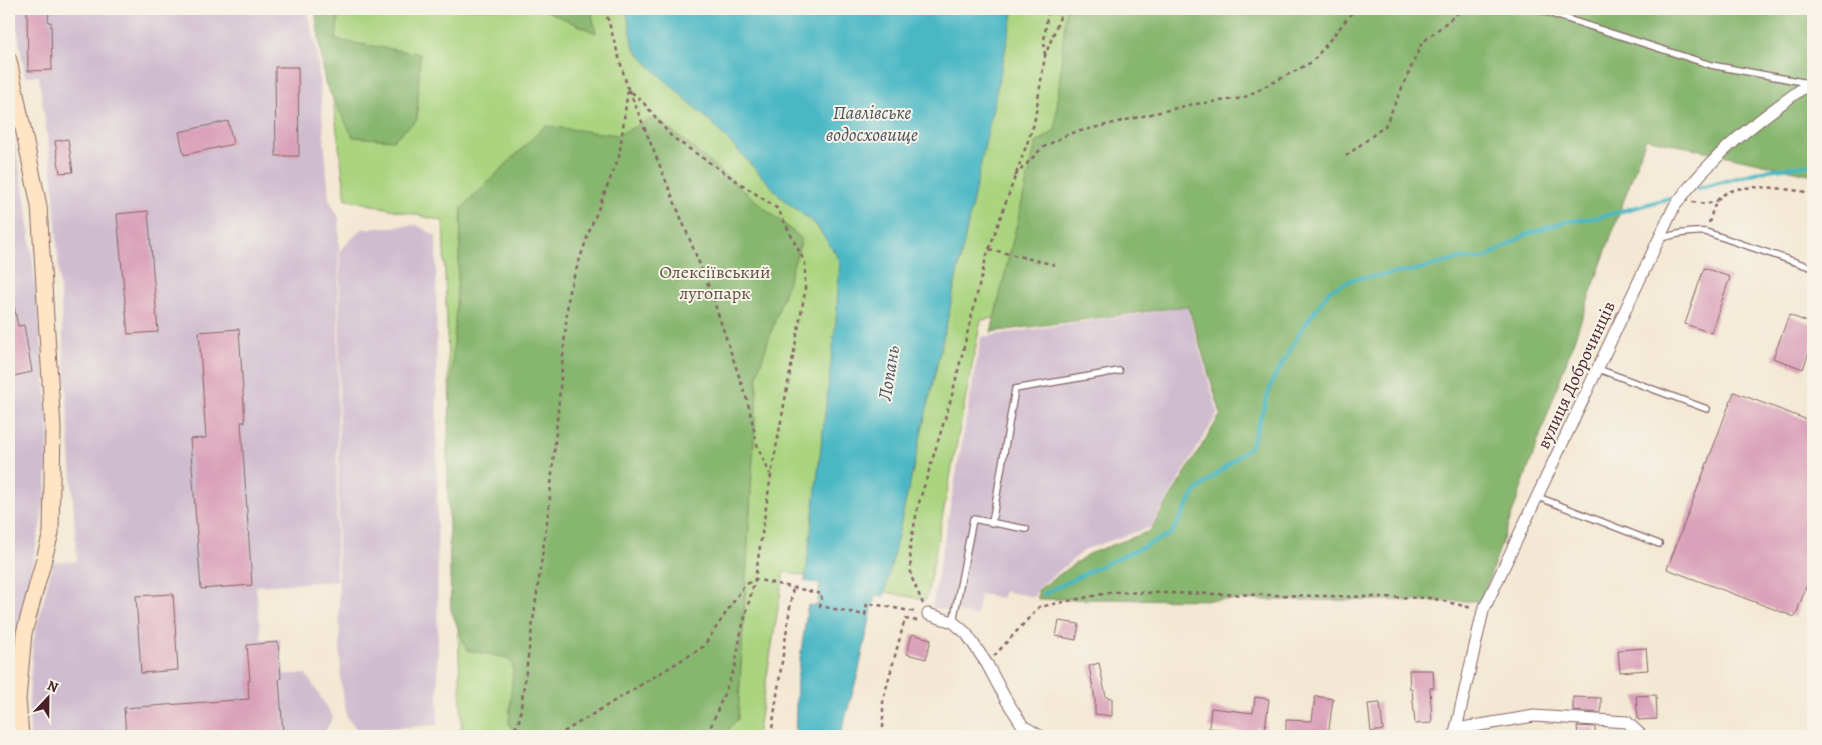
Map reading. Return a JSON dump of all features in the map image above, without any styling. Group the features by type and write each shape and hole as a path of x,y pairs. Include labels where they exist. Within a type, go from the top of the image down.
{"street":[{"path":"9,60 39,206 53,428 51,533 24,633 18,699 20,736"},
{"name":"вулиця Доброчинців","path":"1456,733 1483,611 1674,207 1717,156 1760,119 1812,83"},
{"path":"928,614 952,622 966,633 987,664 1004,698 1023,726 1040,736"},
{"path":"1456,733 1534,716 1627,722 1642,736"}],"lane":[{"path":"1536,9 1711,65 1812,83"},
{"path":"1659,239 1694,231 1706,232 1813,268"},
{"path":"1598,369 1707,409"},
{"path":"992,523 1015,389 1119,371"},
{"path":"1538,497 1660,544"},
{"path":"952,622 973,519 1026,529"}],"path":[{"path":"605,9 628,89 709,287 748,403 758,448 771,475"},
{"path":"1045,56 1044,41 1048,9"},
{"path":"882,736 883,700 905,619 927,622 928,614 911,576 910,547 918,506 951,399 989,249 1034,124 1045,56 1063,9"},
{"path":"1014,177 1042,148 1068,134 1189,105 1243,98 1312,62 1355,9"},
{"path":"1346,156 1385,126 1422,44 1459,12 1460,9"},
{"path":"628,89 642,101 672,137 778,209 805,263 805,292 771,475 755,580 734,667 708,736"},
{"path":"511,736 520,721 549,507 569,291 589,232 619,157 628,89"},
{"path":"1682,197 1693,202 1706,204 1717,200 1733,190 1761,186 1813,193"},
{"path":"1706,232 1717,200"},
{"path":"989,249 1054,265"},
{"path":"557,736 703,647 744,586 755,580 822,594 820,606 865,615 868,603 903,609"},
{"path":"770,736 793,588"},
{"path":"987,664 1039,607 1113,592 1431,598 1483,611"},
{"path":"995,736 1023,726"}],"shaded area":[{"path":"14,9 308,9 317,50 329,199 339,218 336,581 256,586 261,639 280,639 284,674 306,674 333,717 323,736 30,736 29,698 33,643 53,562 77,561 53,179 39,76 25,76"},
{"path":"9,113 27,210 43,356 49,435 45,501 9,679"},
{"path":"417,225 436,236 438,725 358,730 347,718 341,684 338,571 340,250 362,229"},
{"path":"1187,307 1218,413 1151,527 1086,549 1038,588 1034,597 1004,591 1002,598 980,594 976,616 932,607 981,337"}],"green space":[{"path":"315,9 339,9 336,40 420,54 417,120 393,140 353,137 325,83"},
{"name":"Олексіївський лугопарк","path":"321,9 1813,9 1602,131 1204,288 981,320 926,600 784,572 757,736 462,736 443,221 346,199"},
{"path":"542,9 591,9 596,33"},
{"path":"1066,9 1813,9 1813,175 1646,138 1481,601 1038,599 1038,590 1088,554 1150,531 1221,414 1188,306 991,332 1036,143 1055,131"},
{"path":"655,117 802,239 758,372 738,719 729,728 730,736 515,736 509,723 513,667 508,658 467,650 451,610 447,451 462,208 545,126 618,135"}],"water":[{"name":"Павлівське водосховище","path":"626,9 1014,9 948,317 884,596 875,595 858,674 840,736 795,736 797,679 808,605 817,606 820,584 805,581 836,321 840,260 815,224 784,200 714,125 653,69 634,48"}],"building":[{"path":"27,9 49,9 48,22 51,22 52,70 28,71"},
{"path":"275,67 298,67 299,156 276,156"},
{"path":"228,121 233,144 184,155 179,132"},
{"path":"68,139 73,172 60,173 55,141"},
{"path":"148,211 158,332 128,334 117,214"},
{"path":"1704,268 1730,277 1711,333 1685,324"},
{"path":"14,306 18,326 24,325 32,372 9,377 9,307"},
{"path":"1789,315 1813,324 1813,341 1803,369 1773,358"},
{"path":"239,329 245,422 241,422 252,585 201,589 190,439 206,438 199,332"},
{"path":"1734,392 1813,422 1813,568 1795,617 1667,569"},
{"path":"173,594 178,670 141,673 136,596"},
{"path":"1059,621 1079,624 1076,640 1056,636"},
{"path":"912,634 931,639 926,659 907,654"},
{"path":"278,642 283,732 233,736 126,736 124,708 249,699 248,681 250,681 247,645"},
{"path":"1646,648 1648,670 1620,672 1618,650"},
{"path":"1099,663 1106,697 1112,698 1112,716 1095,714 1095,699 1089,666"},
{"path":"1409,670 1433,670 1434,688 1430,688 1432,723 1415,724"},
{"path":"1656,695 1657,719 1638,720 1636,696"},
{"path":"1315,696 1333,699 1328,736 1286,736 1286,720 1312,721"},
{"path":"1255,697 1269,699 1265,729 1256,728 1255,736 1242,736 1243,732 1209,728 1211,708 1253,713"},
{"path":"1573,697 1601,698 1601,713 1573,711"},
{"path":"1380,703 1383,730 1371,732 1368,704"},
{"path":"1577,726 1595,727 1595,736 1578,736"}],"waterway":[{"path":"1697,189 1762,171 1813,164"},
{"path":"1044,594 1171,534 1196,491 1251,446 1273,380 1302,329 1330,290 1354,279 1416,270 1459,259 1485,258 1525,235 1564,222 1600,217 1670,198"}],"water label":[{"name":"Лопань","path":"888,373"}]}
